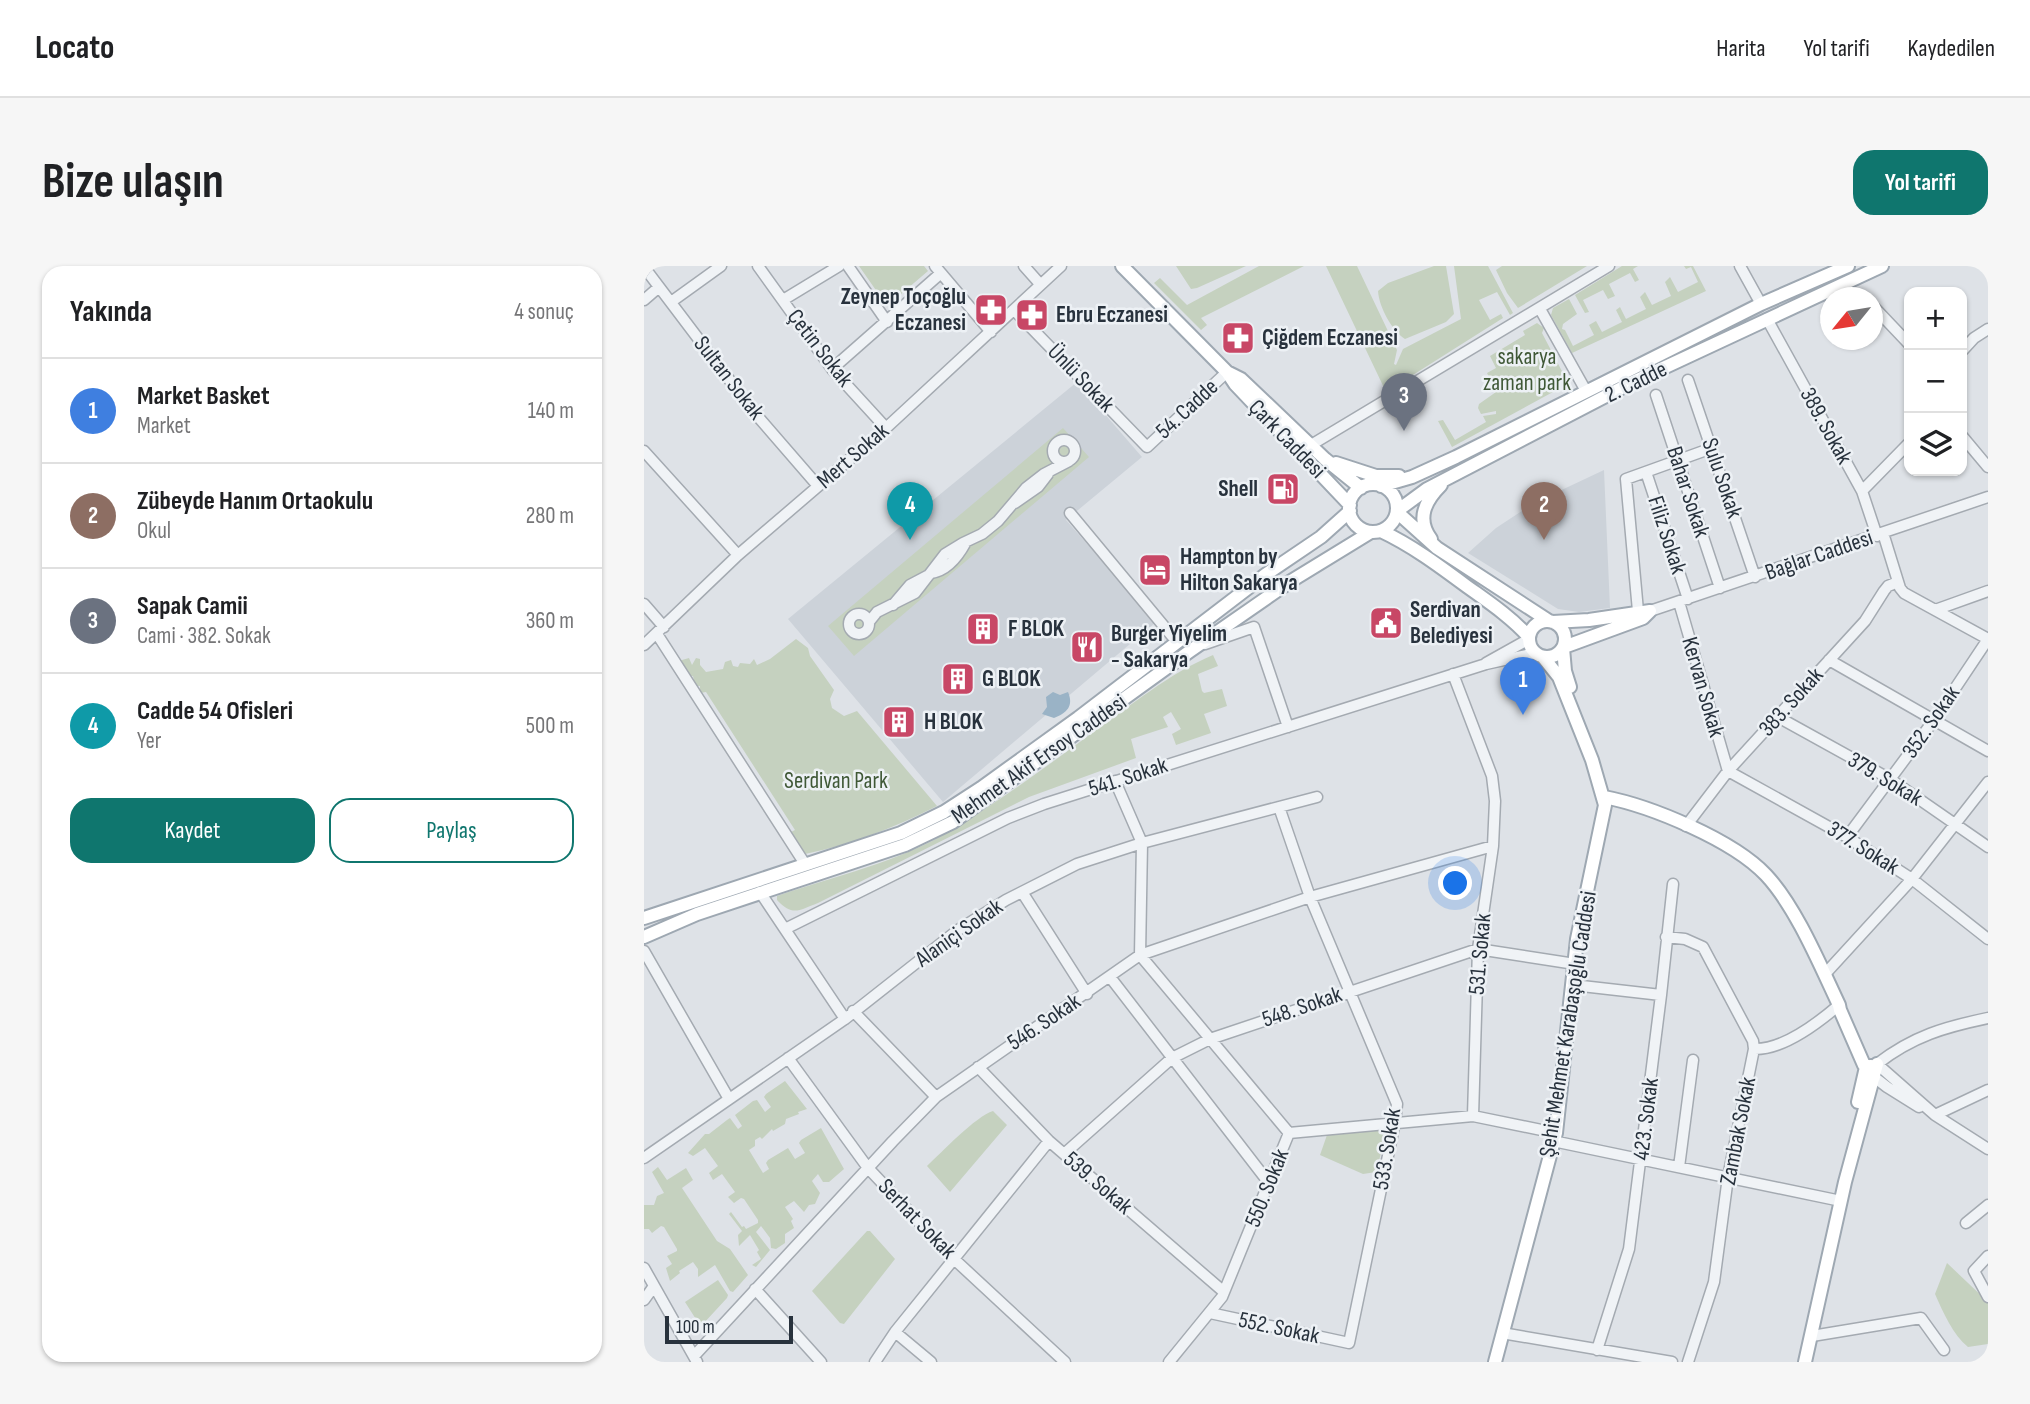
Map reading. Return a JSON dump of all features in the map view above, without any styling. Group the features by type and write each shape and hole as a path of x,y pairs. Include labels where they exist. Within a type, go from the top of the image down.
{"main road":[{"name":"Çark Caddesi","path":"1122,266 1227,372 1235,384 1350,508"},
{"name":"2. Cadde","path":"1381,486 1412,477 1456,457 1761,304 1848,266"},
{"name":"2. Cadde","path":"1397,512 1427,489 1631,383 1882,266"},
{"name":"Çark Caddesi","path":"1227,372 1241,379 1361,488"},
{"path":"1325,458 1361,473 1398,476 1456,457"},
{"path":"1437,548 1423,526 1423,513 1425,504 1449,477"},
{"path":"1371,484 1381,486 1394,496 1397,512 1437,548 1563,631 1563,647 1555,656 1539,655 1529,638 1510,618 1430,559 1405,542 1356,525 1350,508 1353,495 1361,488 1371,484"},
{"name":"Mehmet Akif Ersoy Caddesi","path":"644,918 901,833 944,812 1015,764 1265,575 1321,537 1350,508"},
{"path":"1376,531 1390,525 1397,512"},
{"name":"Mehmet Akif Ersoy Caddesi","path":"644,937 669,925 760,892 905,845 953,822 1193,648 1329,557 1376,531"},
{"path":"1529,638 1535,625 1608,618 1644,611 1643,618 1563,647"},
{"name":"Şehit Mehmet Karabaşoğlu Caddesi","path":"1563,647 1565,671 1576,704 1580,728"},
{"name":"Şehit Mehmet Karabaşoğlu Caddesi","path":"1495,1362 1555,1137 1579,924 1605,805 1580,728 1559,677 1539,655"},
{"path":"1604,797 1660,814 1686,826 1751,861 1767,876 1799,925 1839,1005 1844,1008 1867,1051 1872,1069 1850,1147 1845,1182 1805,1362"}],"street":[{"path":"671,302 722,266"},
{"name":"Çetin Sokak","path":"758,266 832,369 886,428"},
{"path":"783,300 839,266"},
{"path":"848,266 887,322"},
{"path":"1024,266 1040,284"},
{"name":"Mert Sokak","path":"644,645 738,555 886,428 1061,266"},
{"path":"1311,445 1609,266"},
{"path":"1740,266 1761,304"},
{"name":"Sultan Sokak","path":"644,267 753,411 818,486"},
{"path":"832,369 887,322 938,270 991,332"},
{"path":"644,300 659,287"},
{"path":"1540,309 1586,391"},
{"name":"Ünlü Sokak","path":"1014,310 1147,447"},
{"path":"1883,317 1904,339"},
{"name":"389. Sokak","path":"1767,319 1862,491 1898,582"},
{"path":"1963,350 1988,328"},
{"name":"54. Cadde","path":"1147,447 1227,372"},
{"name":"Sulu Sokak","path":"1688,380 1755,577"},
{"name":"Bahar Sokak","path":"1656,395 1720,589"},
{"path":"1967,442 1988,467"},
{"path":"1862,491 1904,448"},
{"path":"1644,611 1626,479 1712,449"},
{"path":"644,451 738,555"},
{"path":"869,622 877,612 915,593 945,554 990,528 1026,488 1069,461"},
{"name":"Filiz Sokak","path":"1646,472 1684,600"},
{"name":"Bağlar Caddesi","path":"1644,611 1720,589 1988,497"},
{"path":"1069,513 1179,641"},
{"path":"1898,582 1904,593 1988,639"},
{"name":"383. Sokak","path":"1686,826 1728,771 1866,621 1888,586 1898,582"},
{"path":"1935,610 1988,591"},
{"name":"Kervan Sokak","path":"1684,600 1728,771"},
{"path":"644,604 805,864"},
{"path":"1193,648 1254,627 1288,727"},
{"path":"1486,664 1529,638"},
{"name":"352. Sokak","path":"1847,837 1934,720 1988,639"},
{"path":"1486,664 1539,655"},
{"path":"1829,660 1988,751"},
{"name":"541. Sokak","path":"785,929 1008,818 1115,781 1486,664"},
{"name":"531. Sokak","path":"1453,674 1492,776 1495,801 1493,846 1478,949 1473,1116"},
{"name":"379. Sokak","path":"1778,717 1890,779 1988,847"},
{"name":"377. Sokak","path":"1728,771 1847,837 1912,879 1988,939"},
{"path":"1115,781 1142,843 1140,955 1289,1133"},
{"path":"1825,974 1912,879 1988,782"},
{"name":"Alaniçi Sokak","path":"644,1158 845,1019 958,930 1022,892 1077,864 1142,843 1317,797"},
{"name":"533. Sokak","path":"1279,807 1310,897 1397,1104 1349,1343"},
{"name":"546. Sokak","path":"695,1359 867,1167 936,1097 1140,955 1310,897 1493,846"},
{"name":"423. Sokak","path":"1597,1350 1629,1249 1673,884"},
{"path":"760,892 845,1019"},
{"path":"1022,892 1087,993"},
{"name":"Zambak Sokak","path":"1667,937 1685,939 1703,947 1753,1041 1754,1049 1728,1178 1714,1282 1688,1362"},
{"name":"548. Sokak","path":"1065,1154 1172,1058 1210,1039 1478,949 1575,964"},
{"path":"644,951 729,1099"},
{"path":"1110,977 1269,1183"},
{"path":"1573,985 1661,995"},
{"path":"1754,1049 1774,1047 1785,1042 1839,1005"},
{"path":"853,1011 936,1097"},
{"path":"1988,1018 1921,1036 1872,1069 1935,1115 1988,1149"},
{"name":"Serhat Sokak","path":"788,1058 867,1167 954,1259 1065,1362"},
{"path":"1679,1167 1693,1060"},
{"name":"539. Sokak","path":"978,1067 1049,1141 1224,1292"},
{"path":"1935,1115 1988,1090"},
{"name":"550. Sokak","path":"1169,1362 1224,1292 1289,1133 1473,1116 1641,1159 1841,1201"},
{"path":"875,1362 895,1332 1049,1141"},
{"path":"1966,1223 1988,1205"},
{"path":"1988,1256 1974,1270 1988,1297"},
{"path":"644,1268 695,1359"},
{"path":"644,1300 654,1286"},
{"path":"755,1289 821,1362"},
{"name":"552. Sokak","path":"1210,1313 1349,1343"},
{"path":"1812,1336 1921,1318 1944,1350"},
{"path":"895,1332 931,1362"},
{"path":"1502,1333 1672,1362"}],"shaded area":[{"path":"1077,382 1142,457 1066,520 1156,622 943,802 788,619"},
{"path":"1604,470 1610,608 1579,612 1558,609 1468,553 1496,528 1534,503"}],"green space":[{"path":"859,266 924,266 928,271 887,306"},
{"path":"1176,266 1246,266 1191,289"},
{"path":"1259,266 1304,266 1201,318 1207,325 1201,330 1154,283 1160,278 1187,305"},
{"path":"1326,266 1357,266 1397,350 1396,365 1403,349 1461,319 1454,266 1488,266 1513,313 1510,315 1497,292 1479,300 1490,320 1501,314 1503,318 1386,392"},
{"path":"1434,266 1446,266 1454,314 1446,322 1405,339 1387,318 1378,291 1388,283"},
{"path":"1502,266 1587,266 1518,308 1496,270"},
{"path":"1622,266 1638,266 1633,269 1639,280 1635,282 1630,273 1609,284 1615,296 1608,299 1603,290 1583,300 1589,312 1585,313 1575,295"},
{"path":"1684,266 1693,266 1706,291 1572,353 1551,315 1553,308 1569,299 1577,314 1563,324 1562,329 1573,346 1594,335 1589,325 1596,321 1602,332 1622,322 1616,310 1620,307 1626,319 1646,309 1640,297 1645,292 1652,305 1671,296 1665,282 1670,277 1678,292 1698,282 1691,267 1686,269"},
{"name":"sakarya zaman park","path":"1537,323 1544,328 1542,333 1566,379 1562,382 1564,386 1452,447 1438,421 1443,420 1455,440 1486,422 1483,416 1496,414 1496,411 1481,414 1478,408 1479,404 1496,392 1487,373 1496,368 1490,356 1525,335 1523,331"},
{"path":"1063,428 1089,457 854,656 828,626"},
{"name":"Serdivan Park","path":"796,639 808,648 810,656 834,690 830,699 832,708 844,716 857,711 937,806 872,834 805,854 791,832 795,830 706,692 700,693 700,686 695,686 693,676 685,677 679,666 682,660 689,658 692,665 696,658 700,659 700,665 706,672 723,669 725,662 731,660 733,666 738,667 740,663 750,664 754,659 757,665 770,659"},
{"path":"1213,655 1218,666 1198,674 1202,691 1204,693 1222,689 1227,706 1204,714 1211,733 1176,745 1172,734 1181,729 1171,712 1163,717 1168,727 1131,739 1136,758 1029,797 806,908 787,909 777,900 777,896 910,851 952,830 1023,783 1165,681"},
{"path":"785,1081 807,1109 786,1119 785,1124 773,1131 772,1129 762,1139 760,1137 755,1140 755,1146 749,1150 763,1173 769,1169 766,1163 768,1160 788,1148 795,1159 805,1153 799,1143 821,1128 844,1169 829,1182 823,1182 818,1174 812,1181 820,1193 815,1204 809,1205 804,1212 794,1201 785,1207 793,1219 791,1221 794,1228 785,1234 785,1243 776,1249 771,1248 770,1238 761,1226 756,1232 770,1250 756,1267 752,1265 761,1259 757,1252 759,1250 750,1235 739,1246 738,1235 742,1231 729,1214 731,1212 746,1229 758,1223 758,1220 744,1199 734,1203 728,1197 735,1192 722,1174 713,1180 709,1173 718,1166 705,1148 693,1156 688,1153 705,1134 709,1134 730,1118 738,1129 742,1126 735,1115 753,1101 757,1100 765,1112 771,1107 764,1097"},
{"path":"993,1111 1007,1125 950,1192 927,1166 968,1127"},
{"path":"1383,1129 1386,1134 1376,1172 1363,1174 1320,1155 1327,1135"},
{"path":"658,1167 667,1180 686,1168 693,1180 682,1188 717,1241 730,1249 748,1275 733,1292 715,1265 698,1277 698,1269 693,1262 670,1281 666,1268 672,1264 667,1256 677,1249 664,1227 661,1226 652,1233 649,1229 644,1229 644,1205 654,1205 657,1196 664,1193 652,1172"},
{"path":"867,1231 870,1231 895,1259 844,1324 840,1323 812,1291"},
{"path":"1947,1263 1988,1302 1988,1344 1968,1347 1945,1316 1935,1294"},
{"path":"718,1280 728,1295 727,1298 703,1324 699,1324 685,1302"}],"water":[{"path":"1053,692 1060,695 1068,692 1070,701 1066,711 1054,718 1042,714 1047,707 1046,697"}],"place":[{"name":"Zeynep Toçoğlu Eczanesi","path":"991,310"},
{"name":"Ebru Eczanesi","path":"1032,315"},
{"name":"Çiğdem Eczanesi","path":"1238,338"},
{"name":"Sapak Camii","path":"1404,431"},
{"name":"Shell","path":"1283,489"},
{"name":"Cadde 54 Ofisleri","path":"910,540"},
{"name":"Zübeyde Hanım Ortaokulu","path":"1544,540"},
{"name":"Hampton by Hilton Sakarya","path":"1155,570"},
{"name":"Serdivan Belediyesi","path":"1386,623"},
{"name":"F BLOK","path":"983,629"},
{"name":"Burger Yiyelim - Sakarya","path":"1087,647"},
{"name":"G BLOK","path":"958,679"},
{"name":"Market Basket","path":"1523,715"},
{"name":"H BLOK","path":"899,722"}]}
